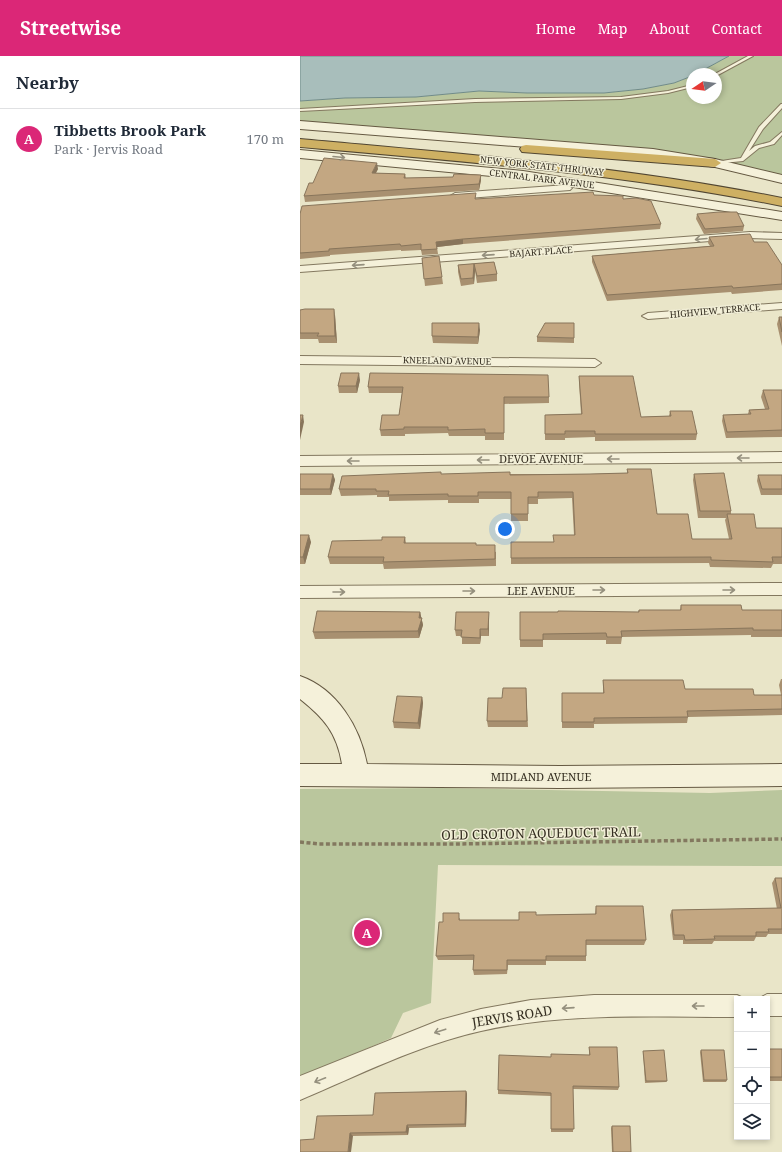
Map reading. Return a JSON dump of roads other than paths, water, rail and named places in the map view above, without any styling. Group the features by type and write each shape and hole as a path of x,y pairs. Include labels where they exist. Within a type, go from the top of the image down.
{"highway":[{"name":"NEW YORK STATE THRUWAY","path":"300,134 374,145 624,174 704,186 782,202"},
{"name":"NEW YORK STATE THRUWAY","path":"300,143 374,145 617,163 702,176 782,191"},
{"path":"374,145 493,146 715,163"},
{"path":"374,145 666,189 782,212"}],"main road":[{"path":"300,125 593,147 653,153 715,163 782,179"},
{"name":"CENTRAL PARK AVENUE","path":"300,154 523,175 782,216"},
{"path":"300,686 326,707 348,736 357,775"},
{"name":"MIDLAND AVENUE","path":"300,775 568,777 782,775"}],"street":[{"path":"441,197 567,188"},
{"name":"BAJART PLACE","path":"300,269 750,235 782,236"},
{"name":"HIGHVIEW TERRACE","path":"648,316 782,306"},
{"name":"KNEELAND AVENUE","path":"300,360 595,363"},
{"name":"DEVOE AVENUE","path":"300,461 782,458"},
{"name":"LEE AVENUE","path":"300,592 782,589"},
{"path":"770,1005 782,1005"},
{"name":"JERVIS ROAD","path":"300,1088 440,1031 481,1020 531,1011 594,1006 734,1006"}],"lane":[{"path":"722,72 751,56"},
{"path":"300,110 499,100 622,99 660,94 686,88"},
{"path":"741,160 761,128 782,105"},
{"path":"715,163 741,160 757,147 772,143 782,133"}],"water":[{"path":"300,56 729,56 707,68 686,68 686,78 674,83 643,89 604,93 527,93 479,91 416,97 345,98 300,101"}],"place":[{"name":"Tibbetts Brook Park","path":"367,933"}]}
